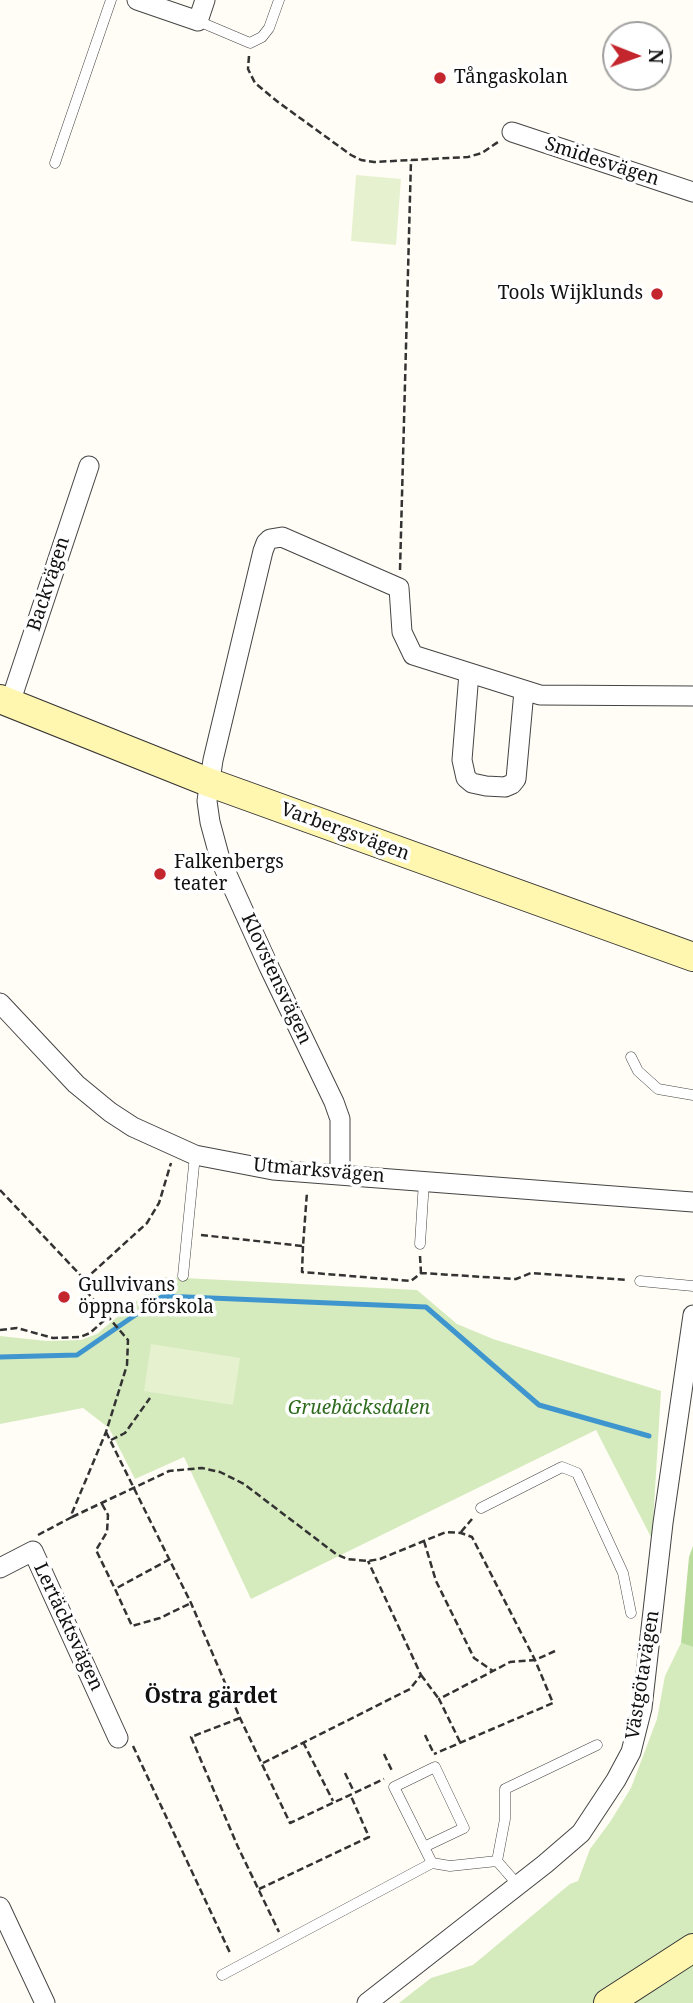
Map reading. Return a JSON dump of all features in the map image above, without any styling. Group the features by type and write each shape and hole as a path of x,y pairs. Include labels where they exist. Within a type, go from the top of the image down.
{"main road":[{"name":"Varbergsvägen","path":"5,701 208,782 693,957"},
{"path":"608,2003 693,1948"}],"street":[{"path":"137,0 198,21 205,0"},
{"name":"Smidesvägen","path":"512,132 693,192"},
{"name":"Backvägen","path":"5,701 89,466"},
{"name":"Klovstensvägen","path":"340,1174 340,1119 220,859 210,822 208,782 263,551 270,539 282,537 399,588"},
{"path":"399,588 402,632 414,654 540,695 693,696"},
{"path":"469,673 462,760 466,778 472,783 505,787 516,779 524,691"},
{"name":"Utmarksvägen","path":"0,1003 76,1084 133,1127 195,1155 273,1170 693,1202"},
{"name":"Västgötavägen","path":"366,2003 581,1833 631,1752 642,1708 663,1523 689,1372 693,1315"},
{"name":"Lertäcktsvägen","path":"0,1568 33,1551 118,1738"},
{"path":"0,1907 45,2003"}],"lane":[{"path":"55,163 111,0"},
{"path":"198,21 250,43 262,37 269,28 279,0"},
{"path":"631,1057 638,1071 658,1089 693,1096"},
{"path":"183,1276 195,1155"},
{"path":"420,1244 424,1181"},
{"path":"640,1281 693,1286"},
{"path":"481,1508 562,1467 577,1473 623,1573 631,1613"},
{"path":"497,1861 505,1819 505,1789 597,1745"},
{"path":"424,1847 464,1828 435,1767 394,1787 424,1847 432,1863"},
{"path":"497,1861 518,1885"},
{"path":"222,1975 432,1863 450,1866 497,1861"}],"path":[{"path":"250,43 248,69 255,83 361,160 374,162 468,157 482,153 512,132"},
{"path":"399,588 411,160"},
{"path":"72,1517 106,1432 127,1365 129,1350 128,1340 123,1333 80,1284 147,1223 154,1213 176,1148"},
{"path":"308,1172 302,1272 411,1281 421,1273 516,1279 531,1273 640,1281"},
{"path":"0,1190 84,1280"},
{"path":"187,1234 303,1246"},
{"path":"420,1244 421,1273"},
{"path":"0,1330 17,1328 42,1336 68,1338 90,1333 109,1316"},
{"path":"111,1440 125,1433 150,1398"},
{"path":"106,1432 191,1603 240,1718 290,1823 394,1774 384,1754"},
{"path":"33,1551 36,1536 177,1469 211,1469 229,1476 258,1494 336,1554 347,1559 380,1559 446,1532 472,1537 535,1660 553,1703 424,1759"},
{"path":"102,1504 108,1515 107,1532 96,1550 132,1626 160,1618 191,1603"},
{"path":"461,1533 481,1508"},
{"path":"424,1541 436,1581 474,1658 493,1671"},
{"path":"114,1589 170,1559"},
{"path":"368,1561 421,1675 439,1699 460,1742"},
{"path":"439,1699 510,1662 535,1660 555,1650"},
{"path":"261,1763 410,1689 421,1675"},
{"path":"240,1718 191,1737 283,1942"},
{"path":"425,1735 434,1754"},
{"path":"118,1738 131,1742 236,1967"},
{"path":"303,1742 333,1803"},
{"path":"345,1773 354,1792"},
{"path":"258,1889 369,1837 349,1794"}],"green space":[{"path":"356,175 401,179 396,245 351,241"},
{"name":"Gruebäcksdalen","path":"165,1277 417,1290 457,1324 493,1339 661,1391 652,1539 596,1430 251,1599 184,1457 135,1479 109,1428 83,1408 0,1424 0,1336 47,1341 81,1340 97,1334"},
{"path":"151,1344 240,1358 233,1405 144,1391"},
{"path":"693,1546 693,1647 681,1643 689,1557"},
{"path":"681,1643 693,1647 693,2003 399,2003 431,1978 473,1965 570,1884 578,1881 590,1849 631,1788 657,1719 665,1676"}],"waterway":[{"path":"0,1357 77,1355 163,1296 426,1307 539,1405 649,1436"}],"place":[{"name":"Tångaskolan","path":"440,78"},
{"name":"Tools Wijklunds","path":"657,294"},
{"name":"Falkenbergs teater","path":"160,874"},
{"name":"Gullvivans öppna förskola","path":"64,1297"}],"district":[{"name":"Östra gärdet","path":"211,1697"}]}
